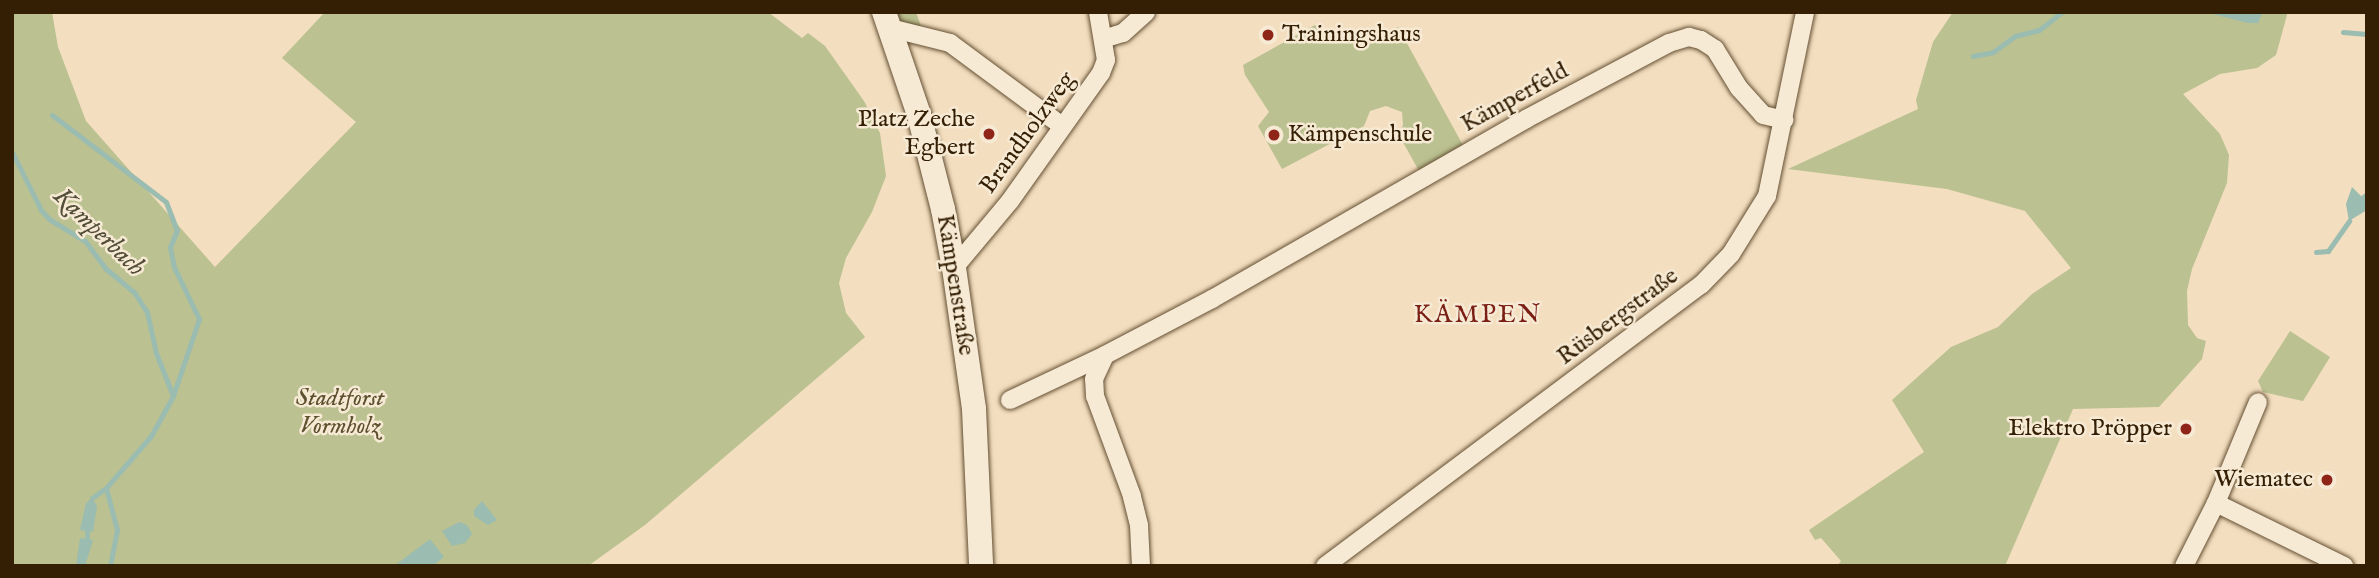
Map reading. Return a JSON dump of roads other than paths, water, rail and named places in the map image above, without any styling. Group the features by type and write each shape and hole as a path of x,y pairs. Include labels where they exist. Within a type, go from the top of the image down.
{"street":[{"name":"Brandholzweg","path":"954,268 1010,201 1101,73 1106,60 1098,12"},
{"path":"1103,39 1123,33 1146,12"},
{"name":"Rüsbergstraße","path":"1325,566 1702,285 1731,254 1767,196 1805,12"},
{"path":"887,20 950,43 1062,126"},
{"name":"Kämpenstraße","path":"887,20 932,164 954,268 974,409 981,566"},
{"name":"Kämperfeld","path":"1010,400 1105,355 1212,299 1526,119 1669,43 1689,37 1708,45 1763,115 1784,120"},
{"path":"1105,355 1094,379 1095,396 1132,496 1139,525 1141,566"},
{"path":"2184,566 2216,503 2258,402"},
{"path":"2216,503 2344,566"}],"water":[{"path":"2205,12 2263,12 2258,23 2248,23"},
{"path":"2352,187 2367,202 2367,210 2349,221 2346,204"},
{"path":"92,498 97,506 93,532 80,530 86,503"},
{"path":"482,501 497,520 488,525 474,516 474,510"},
{"path":"459,522 467,525 472,534 465,543 452,546 442,531"},
{"path":"80,538 93,540 85,566 76,566"},
{"path":"430,539 444,557 432,566 394,566"}],"waterway":[{"path":"1973,56 1993,52 2015,36 2039,30 2062,12"},
{"path":"2343,32 2367,34"},
{"path":"52,115 166,202 177,230 170,247 174,267 199,319 173,396"},
{"name":"Kamperbach","path":"12,152 41,210 49,219 85,241 105,268 134,292 147,312 156,353 173,396 151,436 106,488 117,530 110,566"},
{"path":"2362,198 2367,194"},
{"path":"2316,252 2328,251 2349,221"},
{"path":"92,498 106,488"},
{"path":"87,531 87,539"}],"place":[{"name":"Trainingshaus","path":"1268,35"},
{"name":"Platz Zeche Egbert","path":"989,134"},
{"name":"Kämpenschule","path":"1274,135"},
{"name":"Elektro Pröpper","path":"2186,429"},
{"name":"Wiematec","path":"2327,480"}],"district":[{"name":"KÄMPEN","path":"1478,315"}],"park label":[{"name":"Stadtforst Vormholz","path":"340,413"}]}
